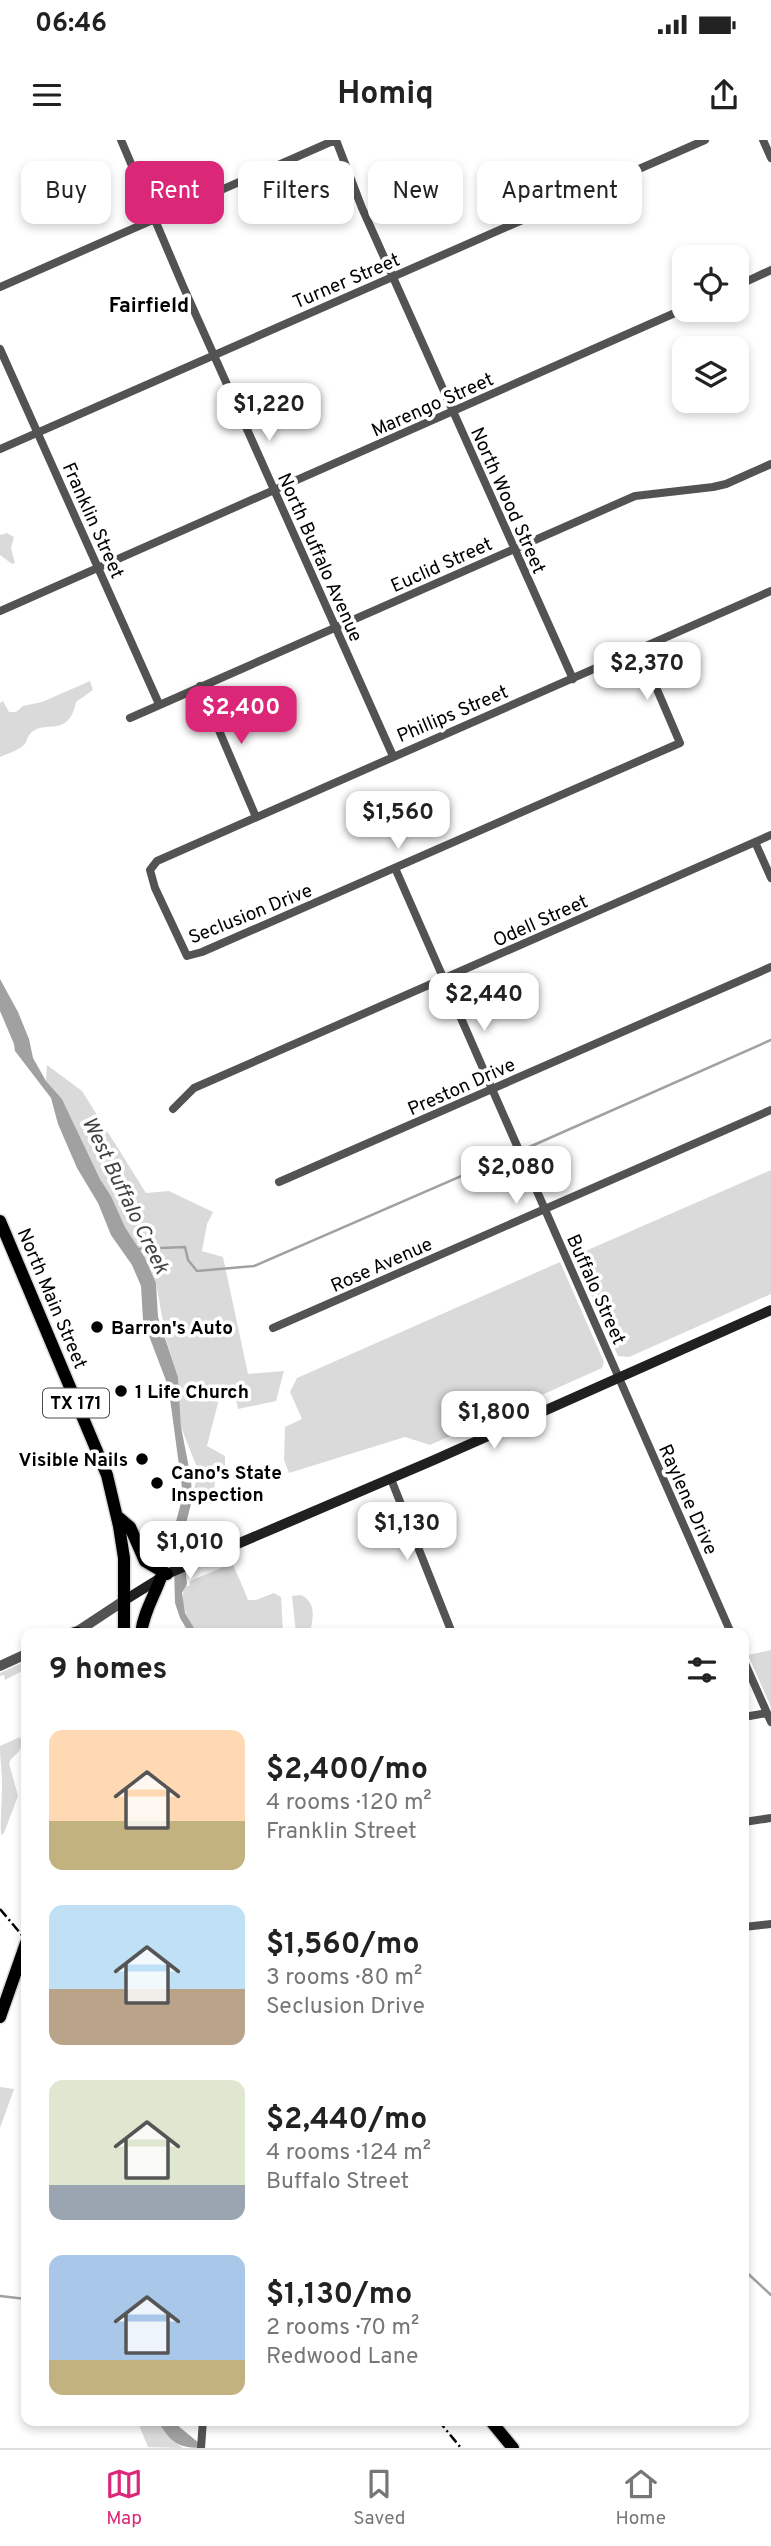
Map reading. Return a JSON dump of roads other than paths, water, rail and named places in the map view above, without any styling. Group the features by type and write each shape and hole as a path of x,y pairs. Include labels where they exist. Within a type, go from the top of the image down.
{"main road":[{"name":"North Main Street","path":"0,1220 107,1475 124,1558 124,1628"},
{"path":"125,1600 164,1575 391,1479 771,1310"},
{"path":"117,1516 130,1527 145,1561 164,1575"},
{"path":"142,1628 146,1609 164,1575"},
{"path":"0,2017 21,1967"},
{"path":"495,2426 513,2448"}],"street":[{"name":"North Buffalo Avenue","path":"121,140 130,161"},
{"path":"224,189 336,140"},
{"name":"North Wood Street","path":"336,140 362,208 573,678"},
{"name":"Turner Street","path":"0,449 705,140"},
{"path":"763,140 771,158"},
{"path":"0,286 144,224"},
{"name":"North Buffalo Avenue","path":"158,224 393,756"},
{"path":"749,280 771,270"},
{"name":"Marengo Street","path":"0,611 672,314"},
{"name":"Franklin Street","path":"0,349 159,704"},
{"name":"Euclid Street","path":"131,718 635,496 726,484 771,464"},
{"name":"Phillips Street","path":"150,870 157,861 771,591"},
{"name":"Seclusion Drive","path":"150,870 155,888 187,956 202,952 680,743 640,650"},
{"path":"200,686 256,817"},
{"name":"Odell Street","path":"173,1109 194,1088 771,835"},
{"path":"755,842 771,878"},
{"name":"Buffalo Street","path":"395,868 618,1377"},
{"name":"Preston Drive","path":"279,1182 771,967"},
{"name":"Rose Avenue","path":"273,1328 771,1110"},
{"name":"Raylene Drive","path":"618,1377 729,1628"},
{"path":"391,1479 450,1628"},
{"path":"83,1628 125,1600"},
{"path":"0,1666 21,1656"},
{"path":"749,1672 771,1722"},
{"path":"749,1716 767,1713"},
{"path":"749,1821 771,1818"},
{"path":"749,1926 771,1924"},
{"path":"202,2445 203,2426"}],"waterway":[{"path":"527,1148 771,1040"},
{"name":"West Buffalo Creek","path":"137,1249 185,1247 188,1260 197,1271 254,1266 512,1154"},
{"path":"749,2275 771,2295"},
{"path":"0,2296 21,2298"}],"railway":[{"path":"0,1909 21,1934"},
{"path":"443,2426 461,2448"}],"place":[{"name":"Barron's Auto","path":"97,1327"},
{"name":"1 Life Church","path":"121,1391"},
{"name":"Visible Nails","path":"142,1459"},
{"name":"Cano's State Inspection","path":"157,1483"}],"district":[{"name":"Fairfield","path":"149,305"}]}
